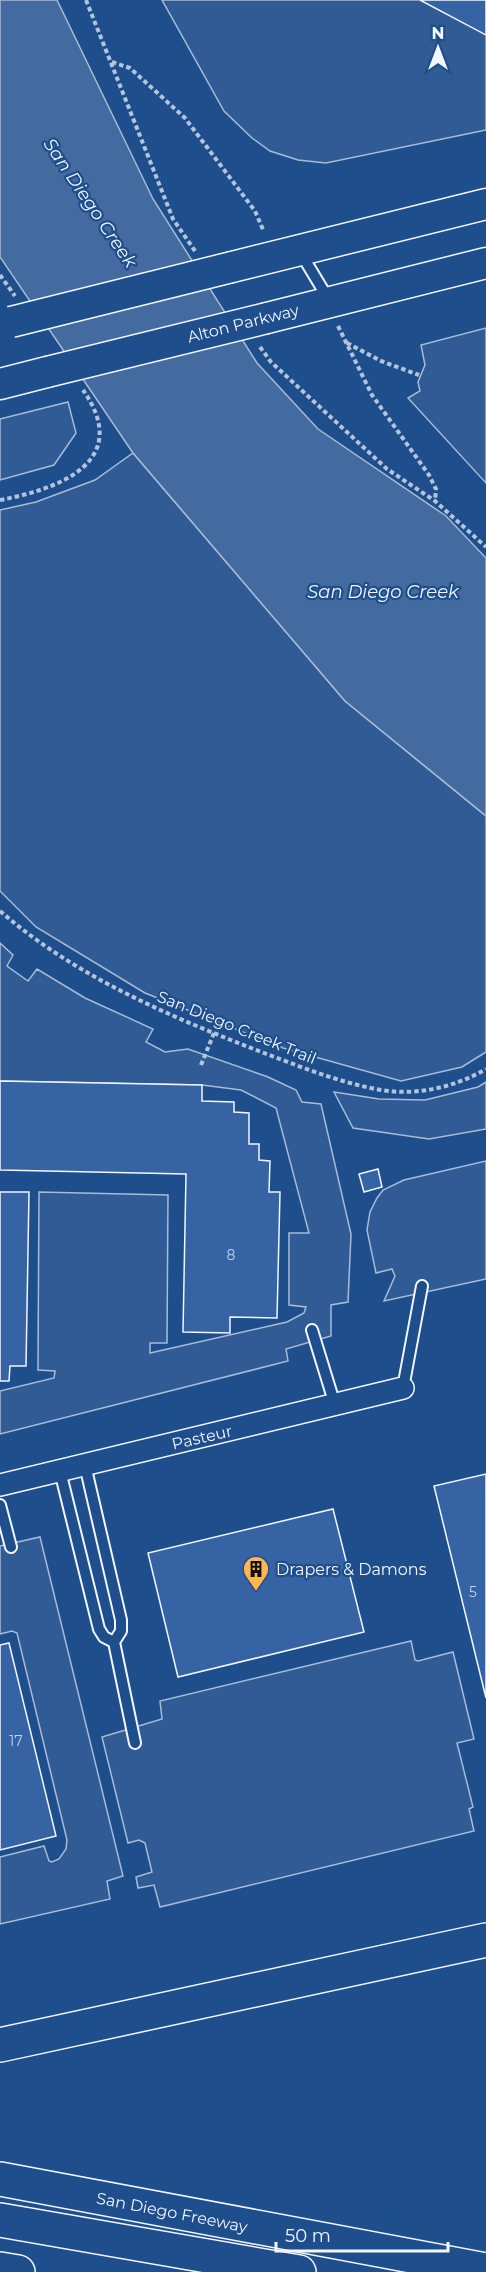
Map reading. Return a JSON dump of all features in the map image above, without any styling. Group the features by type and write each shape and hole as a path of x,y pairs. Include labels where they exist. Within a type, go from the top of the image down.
{"highway":[{"path":"0,2047 486,1940"},
{"path":"0,2047 486,1962"},
{"name":"San Diego Freeway","path":"0,2179 486,2270"},
{"path":"0,2220 299,2272"},
{"path":"0,2269 18,2272"}],"main road":[{"path":"10,317 232,267 486,204"},
{"name":"Alton Parkway","path":"0,384 267,318 332,311 486,263"}],"street":[{"name":"Pasteur","path":"0,1485 403,1388"}],"lane":[{"path":"298,250 332,311"},
{"path":"403,1388 422,1286"},
{"path":"312,1330 335,1405"},
{"path":"85,1465 122,1620 122,1631 114,1642 135,1743"},
{"path":"60,1471 99,1629 104,1637 114,1642"},
{"path":"0,1505 10,1547"}],"path":[{"path":"111,62 130,68 185,118 255,211 264,232"},
{"path":"0,275 10,317"},
{"path":"332,311 372,395 429,476 436,489 435,501 486,547"},
{"path":"346,342 381,361 419,375"},
{"path":"0,500 78,475 98,451 100,426 93,405 80,386"},
{"name":"San Diego Creek Trail","path":"0,911 29,936 78,967 132,996 281,1060 381,1090 409,1092 456,1083 486,1069"},
{"path":"201,1065 214,1033"}],"shaded area":[{"path":"162,0 486,0 486,130 326,163 298,160 270,151 252,138 224,111"},
{"path":"486,328 486,483 408,398 420,391 418,382 425,365 421,345"},
{"path":"68,402 76,433 54,465 0,480 0,419"},
{"path":"133,453 345,701 486,816 486,1052 462,1067 401,1081 283,1048 145,993 36,927 0,891 0,510 36,502 95,480"},
{"path":"0,943 13,955 7,966 28,981 37,969 85,998 153,1029 146,1042 165,1052 188,1049 268,1077 296,1090 302,1102 321,1104 351,1234 348,1302 331,1305 331,1336 286,1349 288,1361 0,1434 0,1391 54,1378 55,1371 38,1370 39,1192 168,1195 167,1343 150,1343 150,1353 287,1322 304,1313 306,1307 289,1305 289,1233 309,1233 276,1108 241,1090 202,1085 0,1081"},
{"path":"486,1082 486,1129 429,1139 353,1128 334,1092 379,1099 425,1100 478,1087"},
{"path":"486,1161 486,1279 384,1301 395,1276 392,1269 376,1273 367,1230 370,1212 377,1198 383,1190 404,1180"},
{"path":"40,1537 123,1876 107,1881 110,1899 0,1924 0,1857 44,1846 49,1861 52,1862 59,1859 66,1849 67,1840 17,1633 12,1631 0,1634 0,1546"},
{"path":"411,1641 415,1660 418,1661 453,1652 474,1739 457,1743 473,1807 469,1809 474,1831 160,1907 154,1885 138,1888 136,1877 152,1872 145,1843 139,1840 128,1843 102,1737 162,1719 160,1701"}],"water":[{"name":"San Diego Creek","path":"0,0 57,0 153,199 257,363 318,429 446,516 486,558 486,816 345,701 133,453 0,257"}],"building":[{"path":"420,0 486,0 486,35"},
{"path":"0,1081 202,1085 202,1101 234,1102 234,1112 249,1113 249,1144 259,1144 259,1160 270,1161 269,1192 280,1192 277,1318 230,1317 230,1333 183,1332 186,1174 0,1170"},
{"path":"378,1169 382,1187 364,1192 359,1174"},
{"path":"0,1192 29,1192 26,1366 10,1366 9,1381 0,1381"},
{"path":"486,1474 486,1698 434,1486"},
{"name":"Drapers & Damons","path":"333,1509 364,1632 178,1677 148,1553"},
{"path":"9,1643 56,1836 0,1850 0,1645"}],"place":[{"name":"Drapers & Damons","path":"256,1592"}]}
